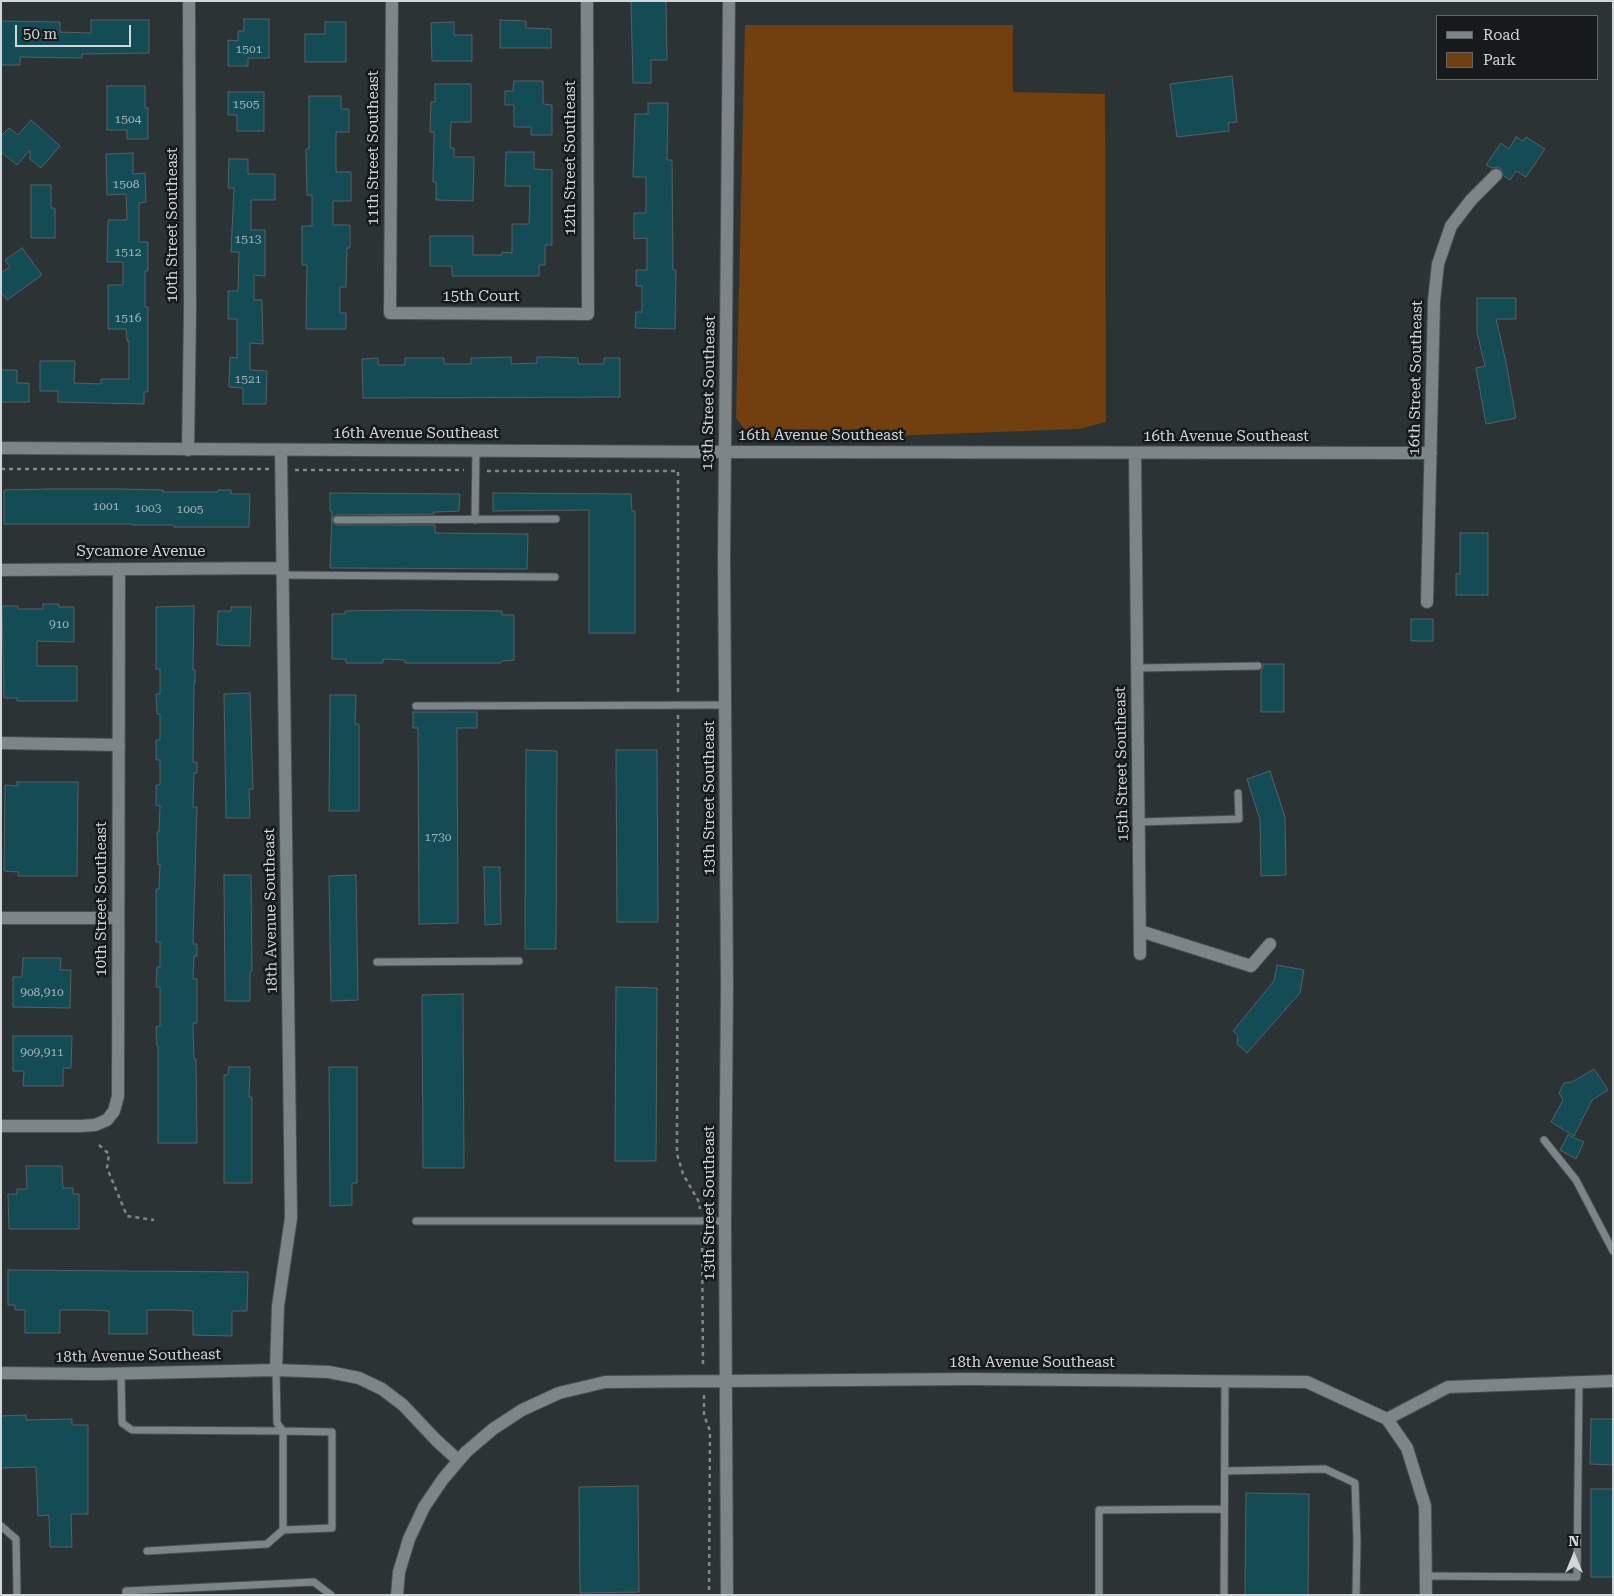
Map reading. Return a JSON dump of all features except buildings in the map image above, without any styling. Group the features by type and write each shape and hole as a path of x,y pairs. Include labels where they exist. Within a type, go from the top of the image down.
{"street":[{"name":"10th Street Southeast","path":"188,450 190,311 189,1"},
{"name":"11th Street Southeast","path":"390,296 392,1"},
{"name":"12th Street Southeast","path":"587,1 588,314"},
{"name":"13th Street Southeast","path":"727,1595 725,1221 727,987 724,452 729,1"},
{"name":"16th Street Southeast","path":"1428,602 1434,300 1438,264 1450,226 1471,200 1496,175"},
{"name":"15th Court","path":"390,296 390,313 588,314"},
{"name":"16th Avenue Southeast","path":"1,448 1431,453"},
{"name":"18th Avenue Southeast","path":"276,1370 278,1306 291,1218 281,450"},
{"name":"15th Street Southeast","path":"1135,453 1140,931"},
{"name":"10th Street Southeast","path":"1,1126 95,1125 107,1120 114,1111 118,1096 119,569"},
{"name":"Sycamore Avenue","path":"1,570 282,571"},
{"path":"1,743 119,745"},
{"path":"1,918 118,918"},
{"path":"1140,954 1140,931 1251,966 1270,944"},
{"name":"18th Avenue Southeast","path":"1,1373 121,1374 276,1370 329,1372 359,1378 403,1405 458,1460"},
{"name":"18th Avenue Southeast","path":"397,1595 399,1572 409,1539 424,1507 458,1460 493,1429 522,1410 559,1393 605,1382 980,1379 1308,1382 1387,1419"},
{"path":"1426,1595 1425,1506 1407,1448 1387,1419 1448,1387 1613,1381"}],"lane":[{"path":"475,520 476,450"},
{"path":"337,520 556,519"},
{"path":"282,571 555,577"},
{"path":"1137,668 1258,666"},
{"path":"416,706 725,705"},
{"path":"1139,822 1239,819 1238,793"},
{"path":"376,962 519,961"},
{"path":"1544,1140 1576,1180 1613,1251"},
{"path":"416,1221 725,1221"},
{"path":"276,1370 276,1423 283,1431 283,1530"},
{"path":"121,1374 122,1423 132,1430 332,1432 332,1528 283,1530 266,1544 147,1551"},
{"path":"1224,1595 1225,1380"},
{"path":"1426,1576 1577,1577 1579,1382"},
{"path":"1224,1471 1324,1469 1355,1483 1356,1595"},
{"path":"1099,1595 1099,1510 1224,1509"},
{"path":"1,1526 16,1539 17,1595"},
{"path":"126,1595 126,1591 314,1582 331,1595"}],"path":[{"path":"1,469 678,471 677,1154 683,1174 699,1202 702,1220 703,1348"},
{"path":"98,1145 108,1154 107,1168 127,1216 154,1220"},
{"path":"704,1415 710,1431 709,1595"}],"green space":[{"path":"745,25 1013,25 1013,92 1105,94 1106,422 1079,429 754,441 736,418"}]}
